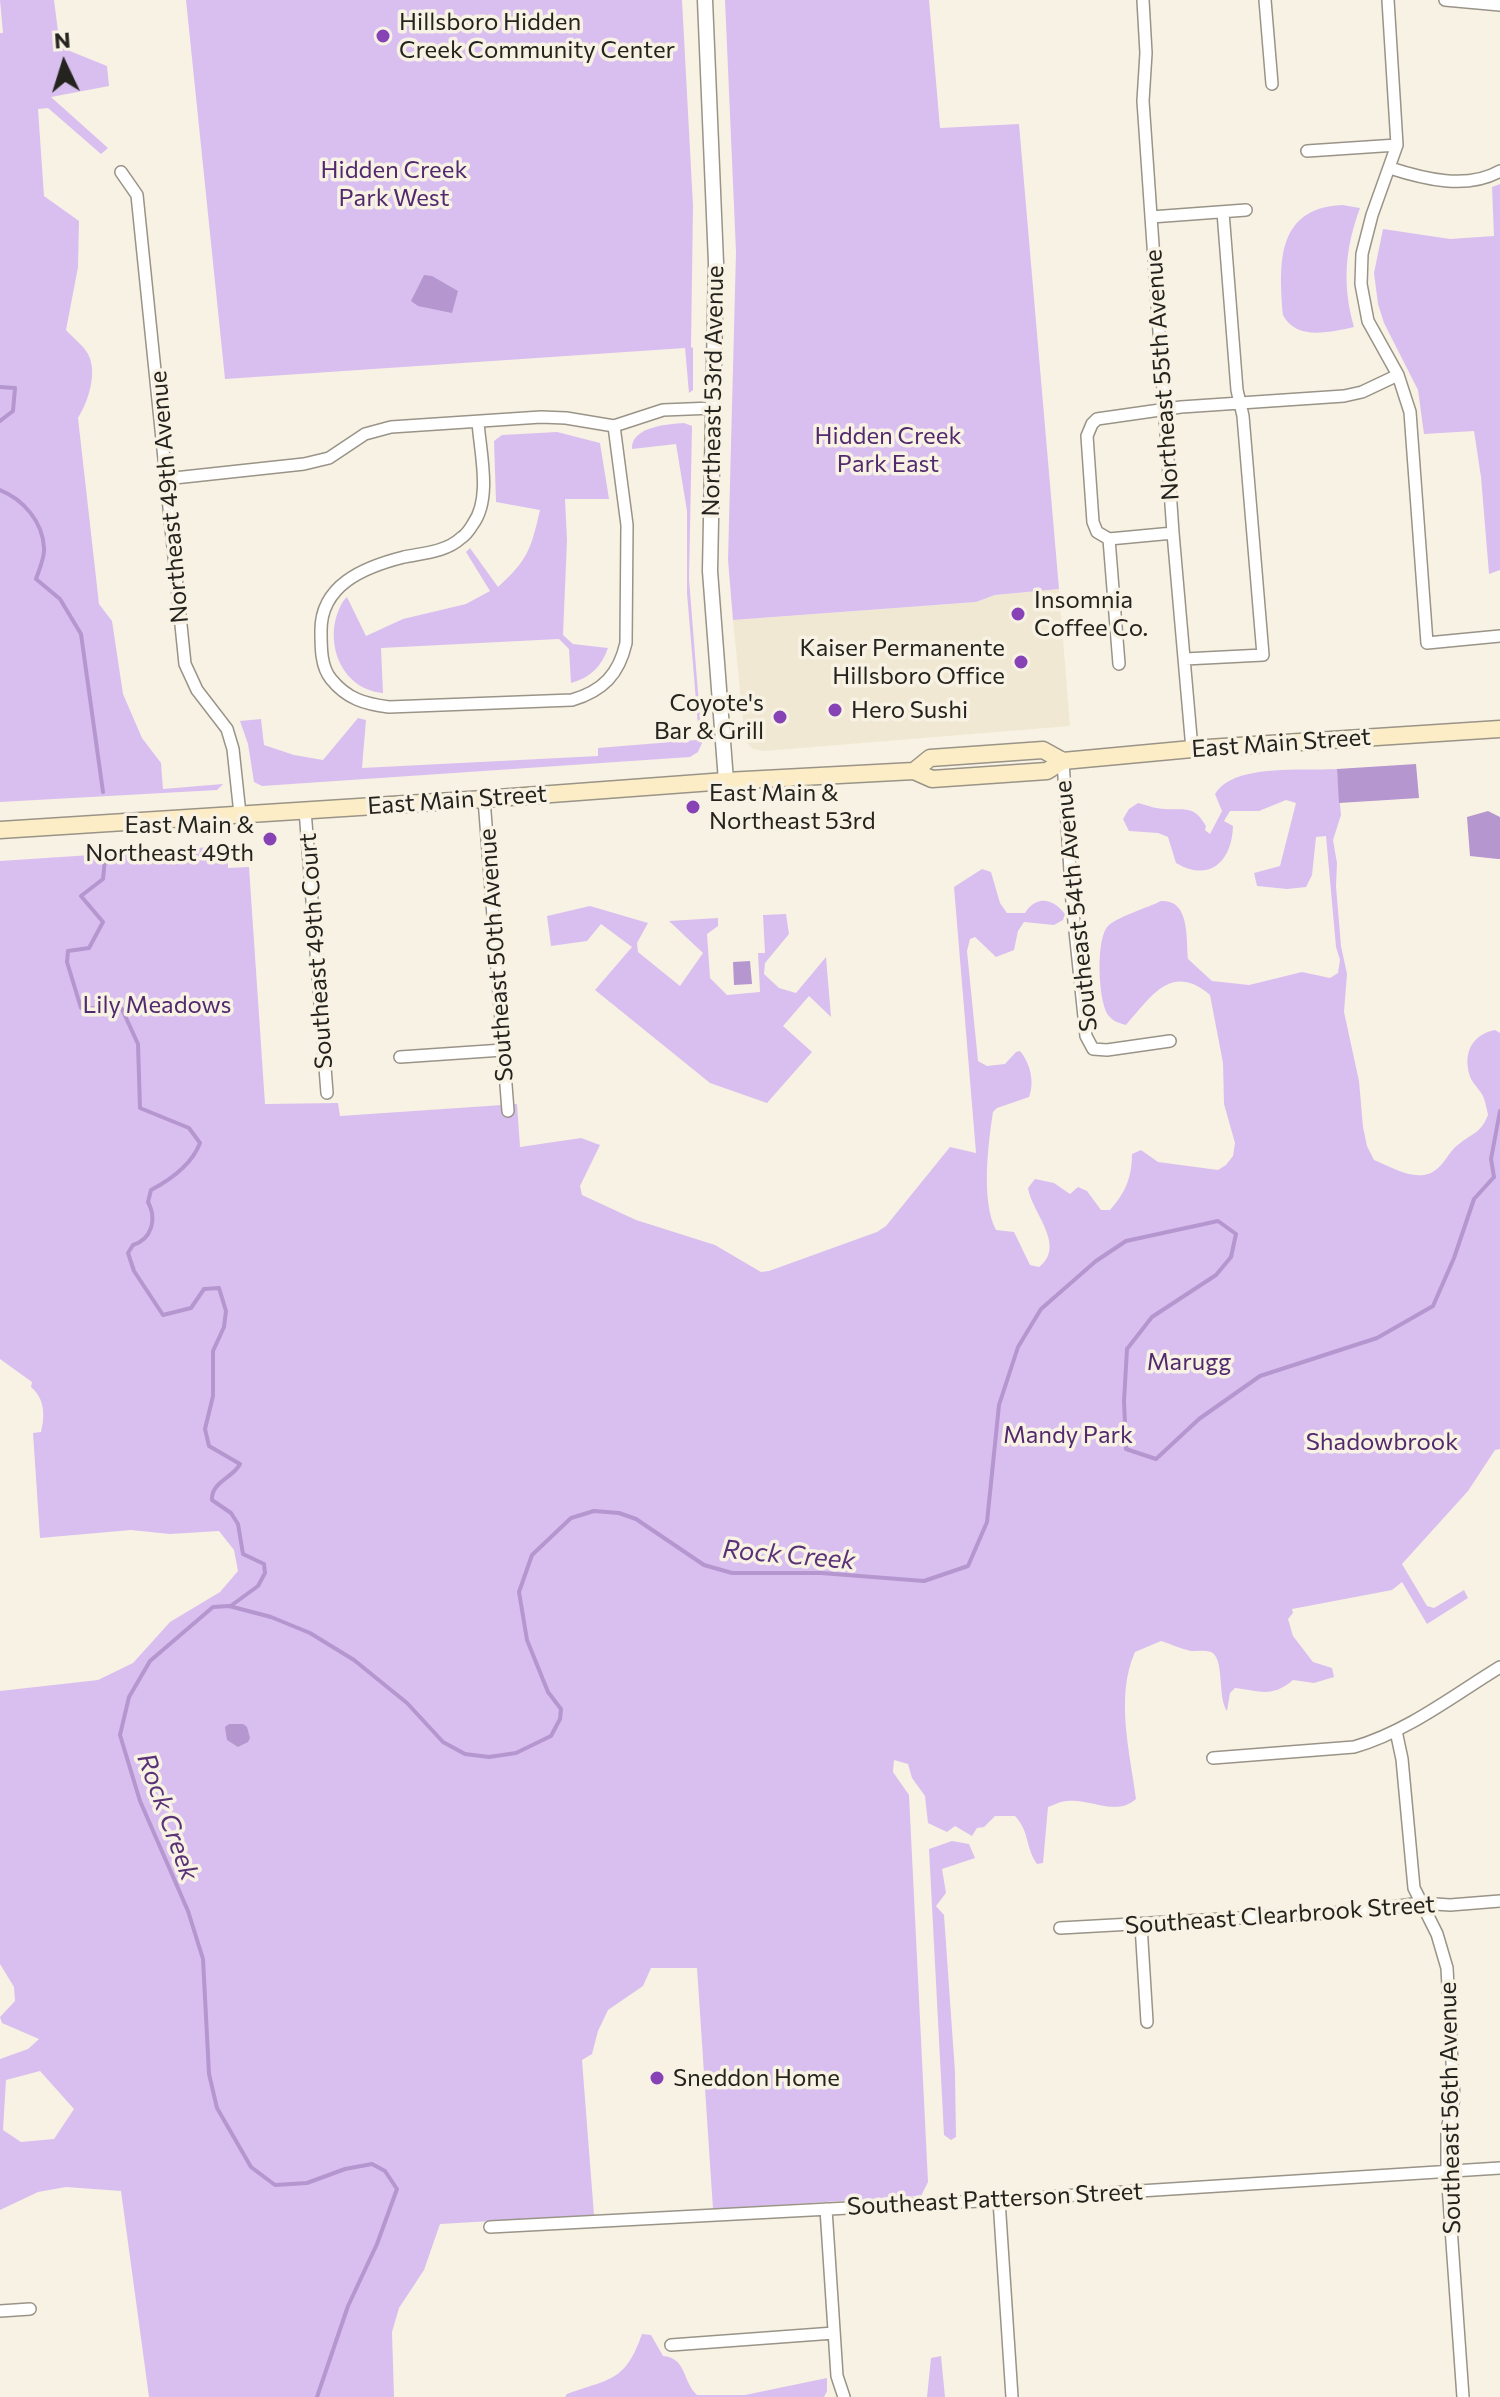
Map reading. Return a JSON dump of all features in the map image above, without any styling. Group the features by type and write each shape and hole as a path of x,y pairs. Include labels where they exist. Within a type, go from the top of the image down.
{"main road":[{"name":"East Main Street","path":"0,830 914,771 930,758 1043,750 1063,761 1192,749 1500,729"}],"street":[{"name":"Northeast 53rd Avenue","path":"705,0 716,214 710,571 726,781"},
{"name":"Northeast 55th Avenue","path":"1143,0 1146,53 1143,101 1173,533 1192,749"},
{"path":"1265,0 1272,84"},
{"path":"1388,0 1397,145 1372,215 1362,254 1361,284 1368,321 1398,375 1410,412 1427,643 1500,636"},
{"path":"1445,0 1500,5"},
{"path":"1307,151 1397,145"},
{"path":"1390,168 1447,181 1490,176 1500,171"},
{"name":"Northeast 49th Avenue","path":"121,172 137,195 185,664 197,690 227,729 233,749 240,814"},
{"path":"1151,217 1246,210"},
{"path":"1185,659 1263,655 1223,212"},
{"path":"1173,533 1109,539 1097,532 1093,522 1088,430 1097,419 1181,407 1344,396 1362,392 1398,375"},
{"path":"165,479 304,464 329,458 365,434 391,427 541,417 614,426 663,410 713,408"},
{"path":"478,422 483,494 476,520 462,538 448,547 374,566 343,582 326,604 321,622 326,673 341,692 365,705 389,707 572,700 589,695 607,682 623,658 626,643 627,525 614,426"},
{"path":"1109,539 1119,664"},
{"name":"Southeast 54th Avenue","path":"1063,761 1086,1036 1093,1049 1107,1050 1170,1041"},
{"name":"Southeast 50th Avenue","path":"484,799 508,1111"},
{"name":"Southeast 49th Court","path":"305,810 327,1093"},
{"path":"400,1057 503,1050"},
{"path":"1213,1758 1354,1747 1396,1731 1500,1667"},
{"name":"Southeast 56th Avenue","path":"1396,1731 1402,1759 1410,1869 1420,1903 1437,1934 1447,1968 1454,2099 1447,2129 1447,2171 1463,2397"},
{"name":"Southeast Clearbrook Street","path":"1060,1928 1365,1911 1420,1903 1450,1905 1500,1901"},
{"path":"1141,1925 1147,2022"},
{"name":"Southeast Patterson Street","path":"490,2227 999,2200 1500,2168"},
{"path":"999,2200 1012,2397"},
{"path":"826,2209 837,2376 844,2397"},
{"path":"0,2311 30,2309"},
{"path":"671,2345 834,2333"}],"shaded area":[{"path":"424,275 432,276 458,291 452,313 418,306 411,301"},
{"path":"1059,589 1070,726 764,751 753,749 745,741 733,620 976,602 995,595"},
{"path":"1416,764 1419,798 1339,803 1337,769"},
{"path":"1488,811 1500,817 1500,859 1470,856 1467,817"},
{"path":"750,961 752,984 734,985 733,962"},
{"path":"229,1724 247,1727 248,1742 238,1747 227,1740 225,1727"}],"green space":[{"path":"0,0 54,0 60,47 107,66 109,86 51,97 108,148 101,154 48,108 38,109 44,196 79,221 78,267 66,330 86,351 92,370 88,396 78,418 99,604 112,621 123,694 142,738 161,763 163,789 223,784 217,790 0,802 0,33 3,33"},
{"name":"Hidden Creek Park West","path":"186,0 682,0 693,206 693,390 689,393 685,348 225,379"},
{"name":"Hidden Creek Park East","path":"725,0 929,0 940,128 1019,124 1059,589 995,595 976,602 733,620 728,560 736,252"},
{"path":"1500,184 1500,570 1489,574 1474,431 1424,434 1418,390 1384,323 1374,273 1383,229 1450,239 1494,236 1492,187"},
{"path":"1342,205 1360,208 1347,267 1354,327 1305,332 1296,329 1283,315 1281,278 1286,243 1293,228 1304,217 1320,209"},
{"path":"684,423 692,426 689,579 702,743 698,752 690,757 262,786 254,782 248,744 240,721 261,719 264,745 323,760 358,718 366,720 362,768 598,756 598,748 696,740 699,737 687,593 687,511 676,444 632,449 637,436 644,431"},
{"path":"557,432 600,443 609,499 565,499 567,540 563,635 573,644 608,648 599,666 584,678 571,683 569,649 559,639 381,648 383,693 355,682 345,671 334,644 337,614 344,600 347,597 366,636 403,619 466,604 490,591 466,552 470,548 498,587 527,553 540,510 496,502 494,441 502,435"},
{"path":"1337,769 1341,815 1333,840 1341,946 1347,974 1344,1012 1359,1081 1363,1127 1374,1160 1415,1175 1431,1173 1456,1146 1479,1129 1488,1115 1483,1096 1468,1070 1468,1055 1479,1037 1495,1030 1500,1033 1500,1449 1495,1450 1468,1491 1402,1564 1427,1606 1434,1608 1464,1590 1468,1598 1427,1624 1402,1582 1392,1590 1292,1609 1293,1613 1288,1619 1293,1636 1313,1662 1332,1668 1334,1677 1314,1683 1293,1680 1272,1691 1235,1688 1230,1693 1227,1711 1218,1662 1211,1652 1191,1651 1161,1641 1135,1652 1129,1669 1125,1706 1136,1799 1111,1807 1076,1801 1048,1807 1043,1863 1037,1864 1033,1858 1023,1828 1015,1816 995,1816 984,1827 977,1828 972,1836 955,1826 947,1832 928,1823 925,1796 912,1778 908,1764 894,1760 893,1772 909,1795 928,2182 921,2196 713,2209 697,1968 651,1968 643,1986 608,2010 592,2054 582,2060 594,2215 440,2224 424,2270 399,2308 392,2332 394,2397 149,2397 121,2191 66,2187 38,2192 0,2210 0,2059 28,2049 39,2039 2,2023 0,2017 15,2001 14,1987 0,1964 0,1691 98,1680 133,1663 170,1622 220,1592 238,1571 234,1550 219,1531 170,1534 131,1530 40,1538 33,1433 41,1432 43,1408 31,1387 32,1382 0,1359 0,861 227,846 228,868 249,867 265,1104 338,1103 340,1116 517,1104 520,1147 581,1138 600,1145 580,1186 582,1195 636,1220 715,1245 761,1272 877,1232 886,1226 950,1147 976,1153 954,887 982,869 991,872 1000,903 1007,913 1025,913 1034,903 1045,901 1065,914 1063,920 1054,925 1024,922 1018,931 1014,950 996,957 975,937 970,939 967,951 978,1061 987,1066 1005,1064 1020,1051 1029,1067 1031,1079 1029,1097 993,1112 987,1172 991,1218 996,1230 1014,1232 1030,1265 1039,1267 1047,1259 1050,1249 1046,1229 1028,1188 1035,1179 1054,1183 1070,1194 1078,1187 1087,1191 1101,1210 1110,1210 1127,1185 1132,1154 1141,1150 1158,1162 1218,1170 1233,1156 1235,1143 1224,1104 1223,1063 1210,995 1184,982 1173,983 1153,995 1126,1025 1113,1020 1102,998 1100,970 1102,942 1109,925 1161,901 1170,902 1177,906 1185,921 1188,959 1212,981 1249,985 1302,972 1330,978 1338,973 1340,960 1336,947 1326,836 1316,837 1312,875 1306,887 1257,886 1254,873 1280,866 1296,803 1286,800 1259,811 1230,811 1224,821 1233,826 1228,849 1217,865 1199,871 1176,863 1168,837 1158,833 1129,831 1123,819 1129,809 1138,803 1162,809 1189,810 1202,819 1205,830 1210,834 1222,811 1215,794 1224,784 1237,777 1270,771","holes":["40,2071 74,2109 54,2139 21,2142 3,2130 6,2080"]},
{"path":"590,906 648,923 637,943 638,952 680,986 703,953 669,921 718,918 718,926 707,934 710,978 727,995 760,992 758,953 765,953 763,915 786,914 789,934 765,963 764,974 779,988 796,993 826,957 831,1017 809,996 783,1026 812,1052 767,1103 710,1083 595,990 632,947 601,924 587,941 551,946 547,916"},
{"path":"952,1841 969,1844 975,1858 942,1869 946,1893 936,1906 944,1915 955,2072 956,2137 951,2140 944,2135 929,1849"},
{"path":"642,2334 651,2335 663,2356 676,2361 697,2395 745,2395 827,2378 827,2391 824,2397 565,2397 615,2376 629,2361"},
{"path":"941,2356 945,2397 927,2397 931,2358"}],"waterway":[{"path":"0,387 15,388 13,411 0,421"},
{"path":"0,490 24,505 36,521 43,538 44,552 36,579 60,599 81,634 103,792"},
{"path":"105,859 103,879 81,896 103,922 89,948 68,951 67,962 81,1008 122,1009 138,1044 140,1108 189,1128 200,1143 180,1171 151,1190 148,1202 152,1215 151,1228 128,1253 134,1271 163,1315 191,1308 204,1289 219,1288 226,1311 224,1327 213,1351 213,1396 205,1429 209,1446 240,1464 215,1489 212,1500 231,1513 238,1524 243,1554 264,1564 265,1573 258,1586 232,1605"},
{"path":"1494,1177 1491,1159 1500,1111"},
{"name":"Rock Creek","path":"317,2397 348,2306 377,2244 397,2189 385,2171 372,2164 345,2169 307,2183 275,2185 251,2167 217,2108 209,2074 203,1959 188,1911 140,1801 120,1735 129,1697 150,1661 213,1607 229,1606 271,1617 310,1633 354,1660 407,1703 443,1742 465,1754 489,1757 516,1753 551,1736 560,1719 561,1709 548,1692 527,1640 519,1592 532,1555 571,1518 594,1511 619,1513 636,1519 704,1565 732,1573 821,1573 924,1581 968,1566 987,1522 999,1405 1018,1347 1041,1309 1096,1261 1126,1241 1218,1221 1236,1234 1231,1257 1216,1275 1152,1317 1127,1349 1124,1401 1126,1449 1156,1459 1199,1419 1260,1376 1377,1338 1433,1306 1454,1258 1474,1199 1494,1177"}],"place":[{"name":"Hillsboro Hidden Creek Community Center","path":"383,36"},
{"name":"Insomnia Coffee Co.","path":"1018,614"},
{"name":"Kaiser Permanente Hillsboro Office","path":"1021,662"},
{"name":"Hero Sushi","path":"835,710"},
{"name":"Coyote's Bar & Grill","path":"780,717"},
{"name":"East Main & Northeast 53rd","path":"693,807"},
{"name":"East Main & Northeast 49th","path":"270,839"},
{"name":"Sneddon Home","path":"657,2078"}],"park label":[{"name":"Lily Meadows","path":"157,1005"},
{"name":"Marugg","path":"1189,1362"},
{"name":"Mandy Park","path":"1068,1435"},
{"name":"Shadowbrook","path":"1382,1442"}]}
